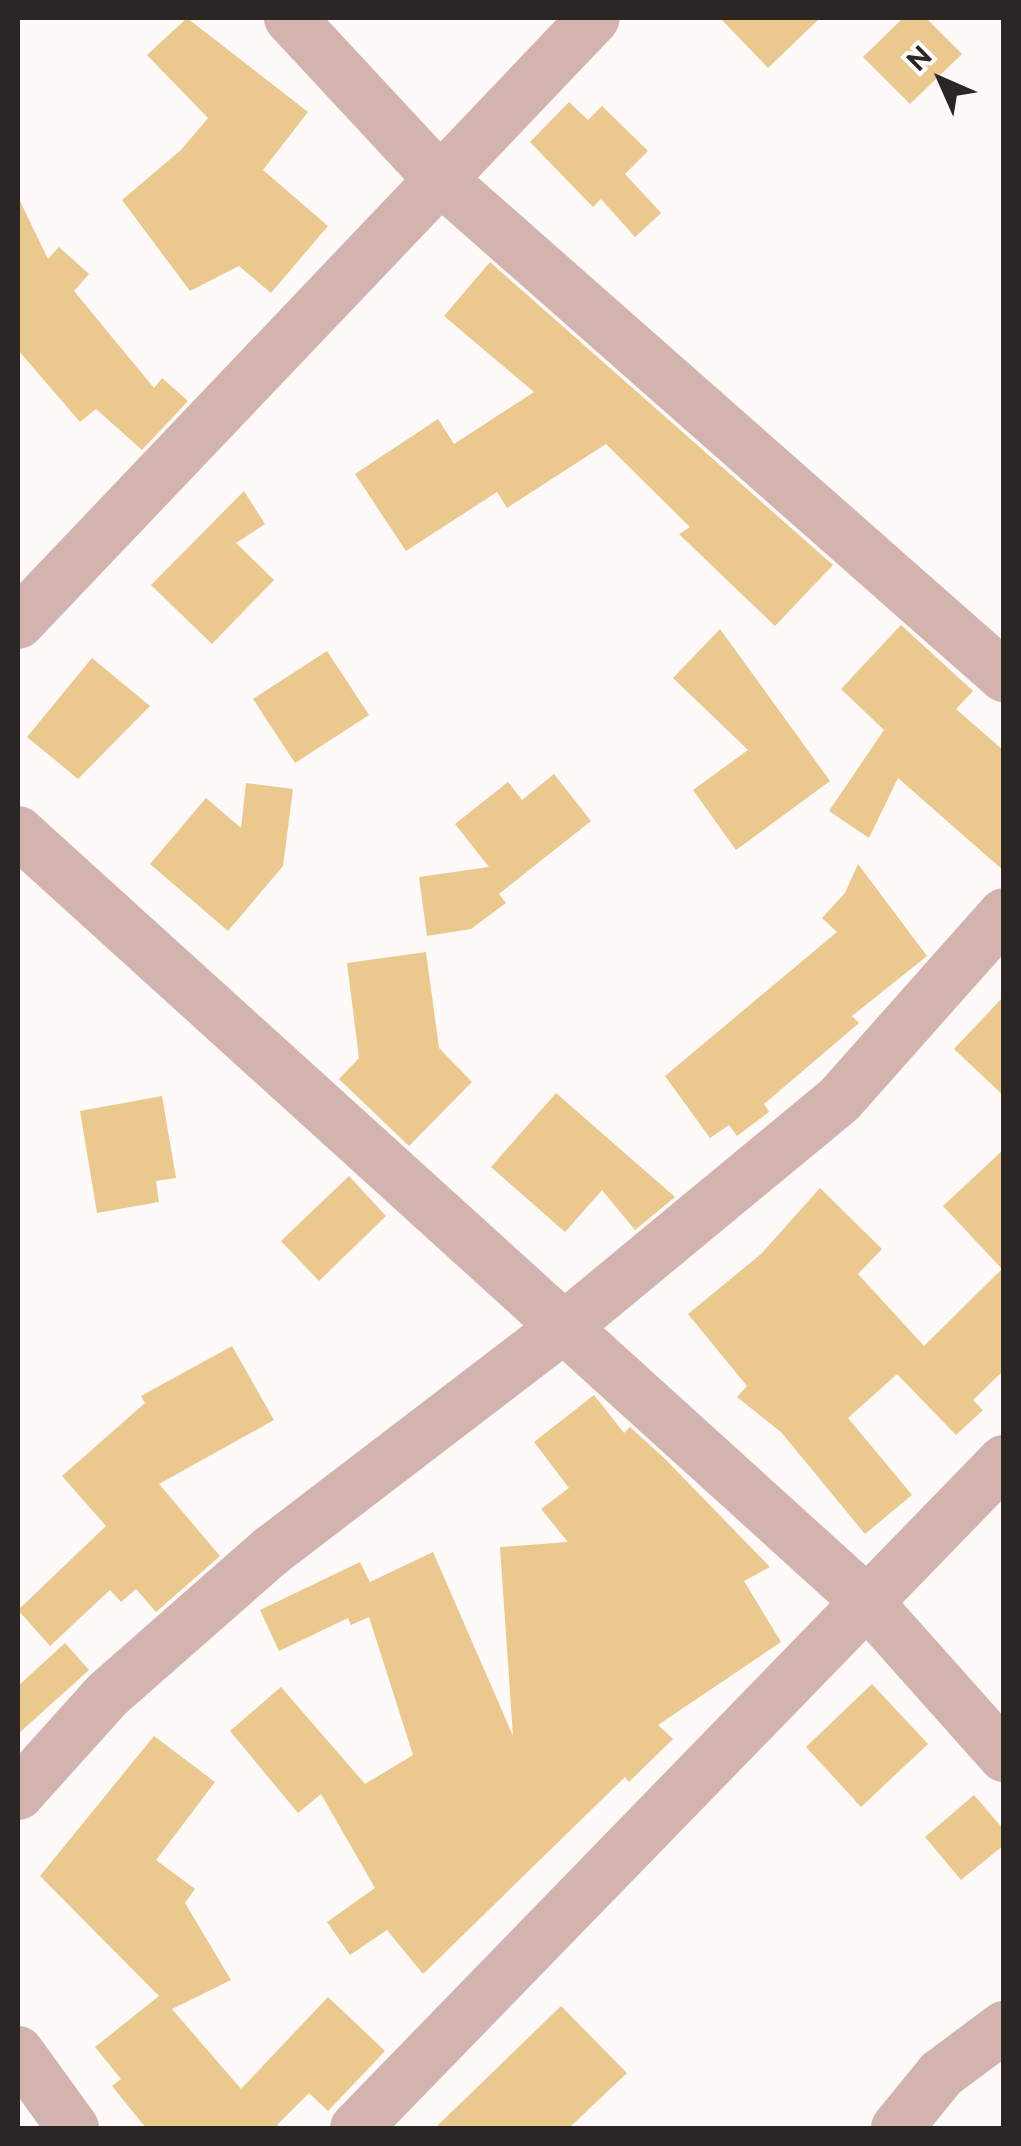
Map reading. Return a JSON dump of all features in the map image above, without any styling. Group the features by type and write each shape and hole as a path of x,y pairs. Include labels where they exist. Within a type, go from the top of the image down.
{"street":[{"path":"290,18 438,176 1004,676"},
{"path":"18,623 438,176 594,18"},
{"path":"18,832 567,1325 866,1601 1004,1756"},
{"path":"18,1794 106,1695 271,1551 567,1325 840,1099 1004,914"},
{"path":"356,2128 1004,1461"},
{"path":"897,2128 941,2074 1004,2027"},
{"path":"18,2052 73,2128"}],"building":[{"path":"187,18 308,112 263,170 328,226 271,293 239,266 190,291 122,200 181,150 208,118 147,55"},
{"path":"720,18 820,18 768,68"},
{"path":"903,18 926,18 962,54 910,104 863,57"},
{"path":"569,102 588,120 602,106 648,151 625,174 661,213 635,237 601,199 593,207 530,142"},
{"path":"18,197 48,259 59,247 89,274 74,291 154,388 162,378 188,401 142,450 96,409 80,422 18,350"},
{"path":"490,262 833,565 775,626 679,534 690,527 606,444 507,508 497,492 406,551 355,474 438,419 454,444 534,392 444,316"},
{"path":"244,491 265,524 236,543 274,580 212,644 151,585"},
{"path":"901,625 973,691 956,709 1004,751 1004,871 898,778 869,838 829,811 884,730 841,689"},
{"path":"720,629 830,781 736,850 693,790 748,750 673,678"},
{"path":"327,651 369,715 295,763 253,699"},
{"path":"92,658 150,706 78,779 27,737"},
{"path":"554,774 591,821 499,894 506,903 471,929 427,936 419,877 489,867 455,824 508,782 522,800"},
{"path":"246,783 293,789 283,866 228,931 150,864 206,798 241,828"},
{"path":"858,864 927,956 852,1016 859,1023 764,1104 769,1112 737,1136 729,1125 710,1138 665,1076 837,932 822,918 845,893"},
{"path":"426,952 439,1048 472,1082 409,1146 339,1079 359,1058 347,963"},
{"path":"1004,996 1004,1096 954,1049"},
{"path":"556,1093 675,1197 635,1230 602,1190 565,1232 491,1167"},
{"path":"162,1096 176,1178 156,1181 159,1202 97,1213 80,1111"},
{"path":"1004,1149 1004,1370 973,1400 983,1410 956,1435 897,1374 848,1418 912,1495 865,1534 781,1432 737,1397 747,1386 688,1314 761,1254 820,1188 882,1249 858,1274 924,1346 1002,1269 943,1206"},
{"path":"349,1176 386,1216 319,1281 281,1241"},
{"path":"232,1346 274,1420 159,1484 220,1556 156,1612 136,1589 121,1602 110,1590 50,1646 18,1610 106,1526 62,1476 145,1403 141,1396"},
{"path":"594,1395 624,1433 630,1427 665,1459 770,1567 744,1581 781,1642 658,1725 673,1739 629,1782 625,1777 423,1974 387,1930 350,1955 327,1922 375,1888 321,1794 298,1813 230,1731 281,1687 365,1784 413,1755 369,1617 351,1625 348,1618 279,1651 260,1610 360,1562 370,1582 433,1552 513,1736 500,1547 568,1542 541,1509 569,1488 534,1442"},
{"path":"65,1643 89,1670 18,1734 18,1686"},
{"path":"872,1684 928,1744 861,1807 806,1747"},
{"path":"154,1736 215,1782 156,1860 195,1889 185,1903 231,1980 172,2009 241,2089 328,1997 385,2051 328,2111 309,2093 277,2125 280,2128 146,2128 112,2086 121,2079 95,2047 159,1996 40,1876"},
{"path":"974,1795 1004,1830 1004,1845 961,1880 925,1837"},
{"path":"561,2006 627,2073 569,2128 435,2128"}]}
